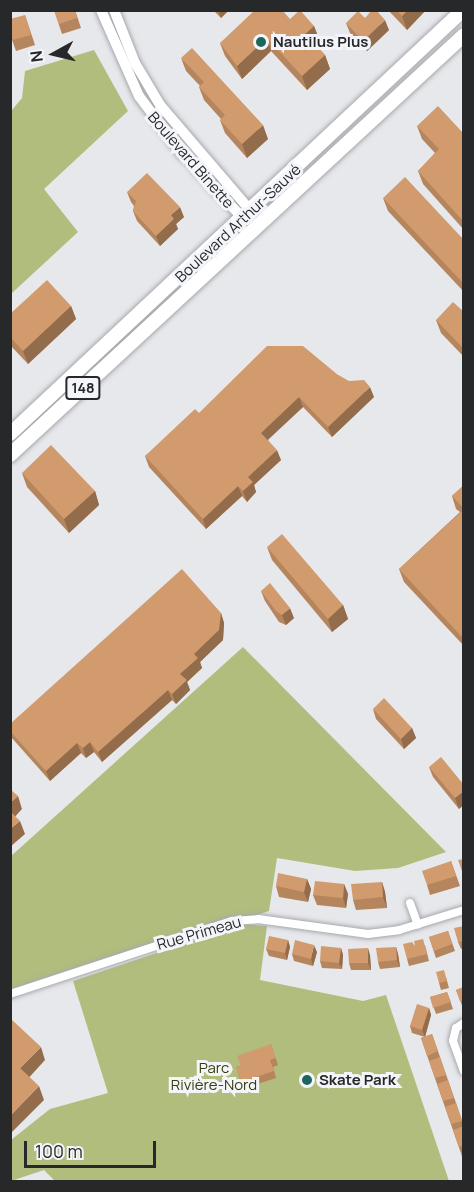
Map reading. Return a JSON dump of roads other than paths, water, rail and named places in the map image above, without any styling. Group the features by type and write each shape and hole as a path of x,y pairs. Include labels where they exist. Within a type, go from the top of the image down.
{"main road":[{"name":"Boulevard Arthur-Sauvé","path":"10,434 244,211 463,10"},
{"name":"Boulevard Arthur-Sauvé","path":"10,455 464,35"}],"street":[{"name":"Boulevard Binette","path":"100,10 139,96 183,155 244,211"},
{"name":"Boulevard Binette","path":"114,10 135,63 160,105 258,226"},
{"path":"410,903 418,925"},
{"name":"Rue Primeau","path":"10,994 232,921 270,920 347,934 384,933 464,910"},
{"path":"464,1023 456,1028 453,1041 464,1071"}],"place":[{"name":"Nautilus Plus","path":"261,42"},
{"name":"Skate Park","path":"307,1080"}],"park label":[{"name":"Parc Rivière-Nord","path":"214,1076"}]}
